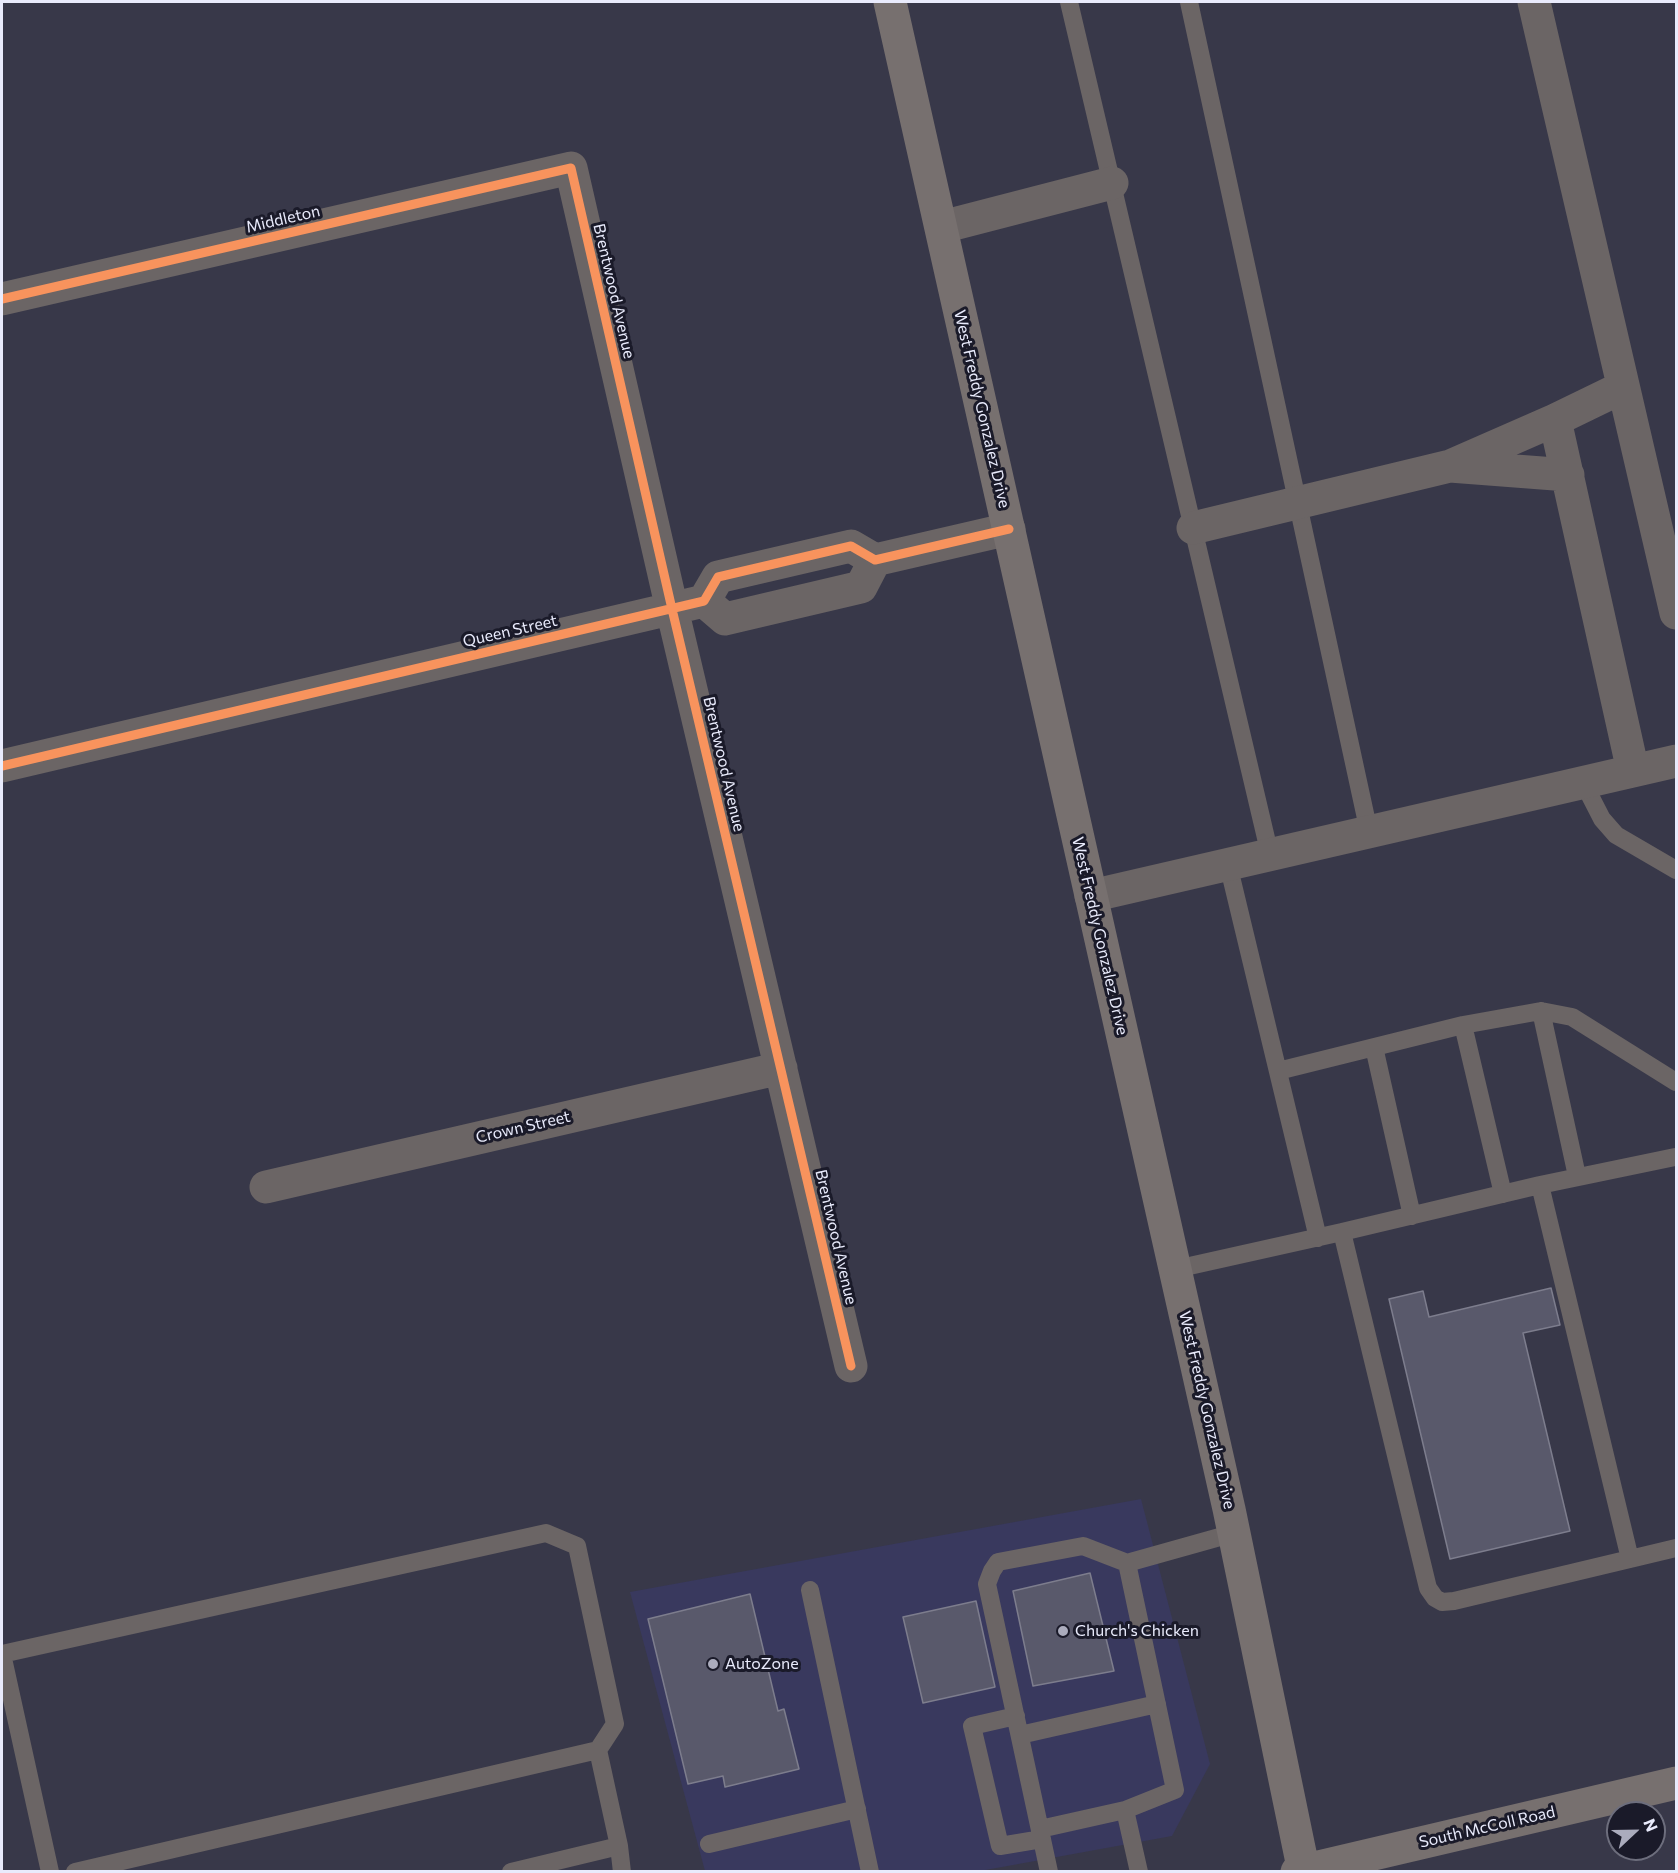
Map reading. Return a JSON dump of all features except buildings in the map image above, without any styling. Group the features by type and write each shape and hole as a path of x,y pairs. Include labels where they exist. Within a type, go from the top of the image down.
{"main road":[{"name":"West Freddy Gonzalez Drive","path":"890,2 1176,1269 1234,1533 1301,1871"},
{"name":"South McColl Road","path":"1301,1871 1677,1783"}],"street":[{"path":"1533,2 1677,613"},
{"name":"Middleton","path":"2,299 571,168"},
{"name":"Brentwood Avenue","path":"571,168 672,609 851,1366"},
{"path":"942,227 1112,183"},
{"path":"1193,528 1450,466 1623,387"},
{"path":"1555,420 1633,771"},
{"path":"1450,466 1568,475"},
{"path":"875,560 861,587 725,619 704,601 718,577 729,574 851,546 875,560 1009,529"},
{"name":"Queen Street","path":"2,766 704,601"},
{"path":"1091,896 1677,761"},
{"name":"Crown Street","path":"266,1187 781,1068"}],"lane":[{"path":"1069,2 1270,855"},
{"path":"1189,2 1369,832"},
{"path":"1583,782 1602,819 1616,835 1677,870"},
{"path":"1228,864 1318,1238"},
{"path":"1278,1071 1462,1025 1541,1011 1572,1017 1677,1082"},
{"path":"1541,1011 1577,1176"},
{"path":"1462,1025 1503,1194"},
{"path":"1374,1047 1412,1216"},
{"path":"1176,1269 1318,1238 1577,1176 1676,1159"},
{"path":"1540,1185 1630,1559"},
{"path":"1342,1232 1428,1588 1435,1598 1442,1602 1454,1601 1677,1548"},
{"path":"50,1872 2,1654 546,1533 577,1546 615,1724 597,1750 75,1872"},
{"path":"1049,1872 987,1584 992,1571 998,1562 1083,1546 1127,1563 1234,1533"},
{"path":"1016,1716 972,1726 1000,1846 1125,1810 1175,1790 1127,1563"},
{"path":"810,1590 870,1872"},
{"path":"1020,1735 1157,1704"},
{"path":"597,1750 619,1846 622,1872"},
{"path":"709,1844 857,1809"},
{"path":"1125,1810 1138,1872"},
{"path":"512,1872 619,1846"}],"shaded area":[{"path":"1141,1499 1210,1764 1172,1836 980,1871 705,1871 630,1592"}],"cycle path":[{"path":"2,299 571,168 672,609 851,1366"},
{"path":"2,766 704,601 718,577 851,546 875,560 1009,529"}],"place":[{"name":"Church's Chicken","path":"1063,1631"},
{"name":"AutoZone","path":"713,1664"}]}
